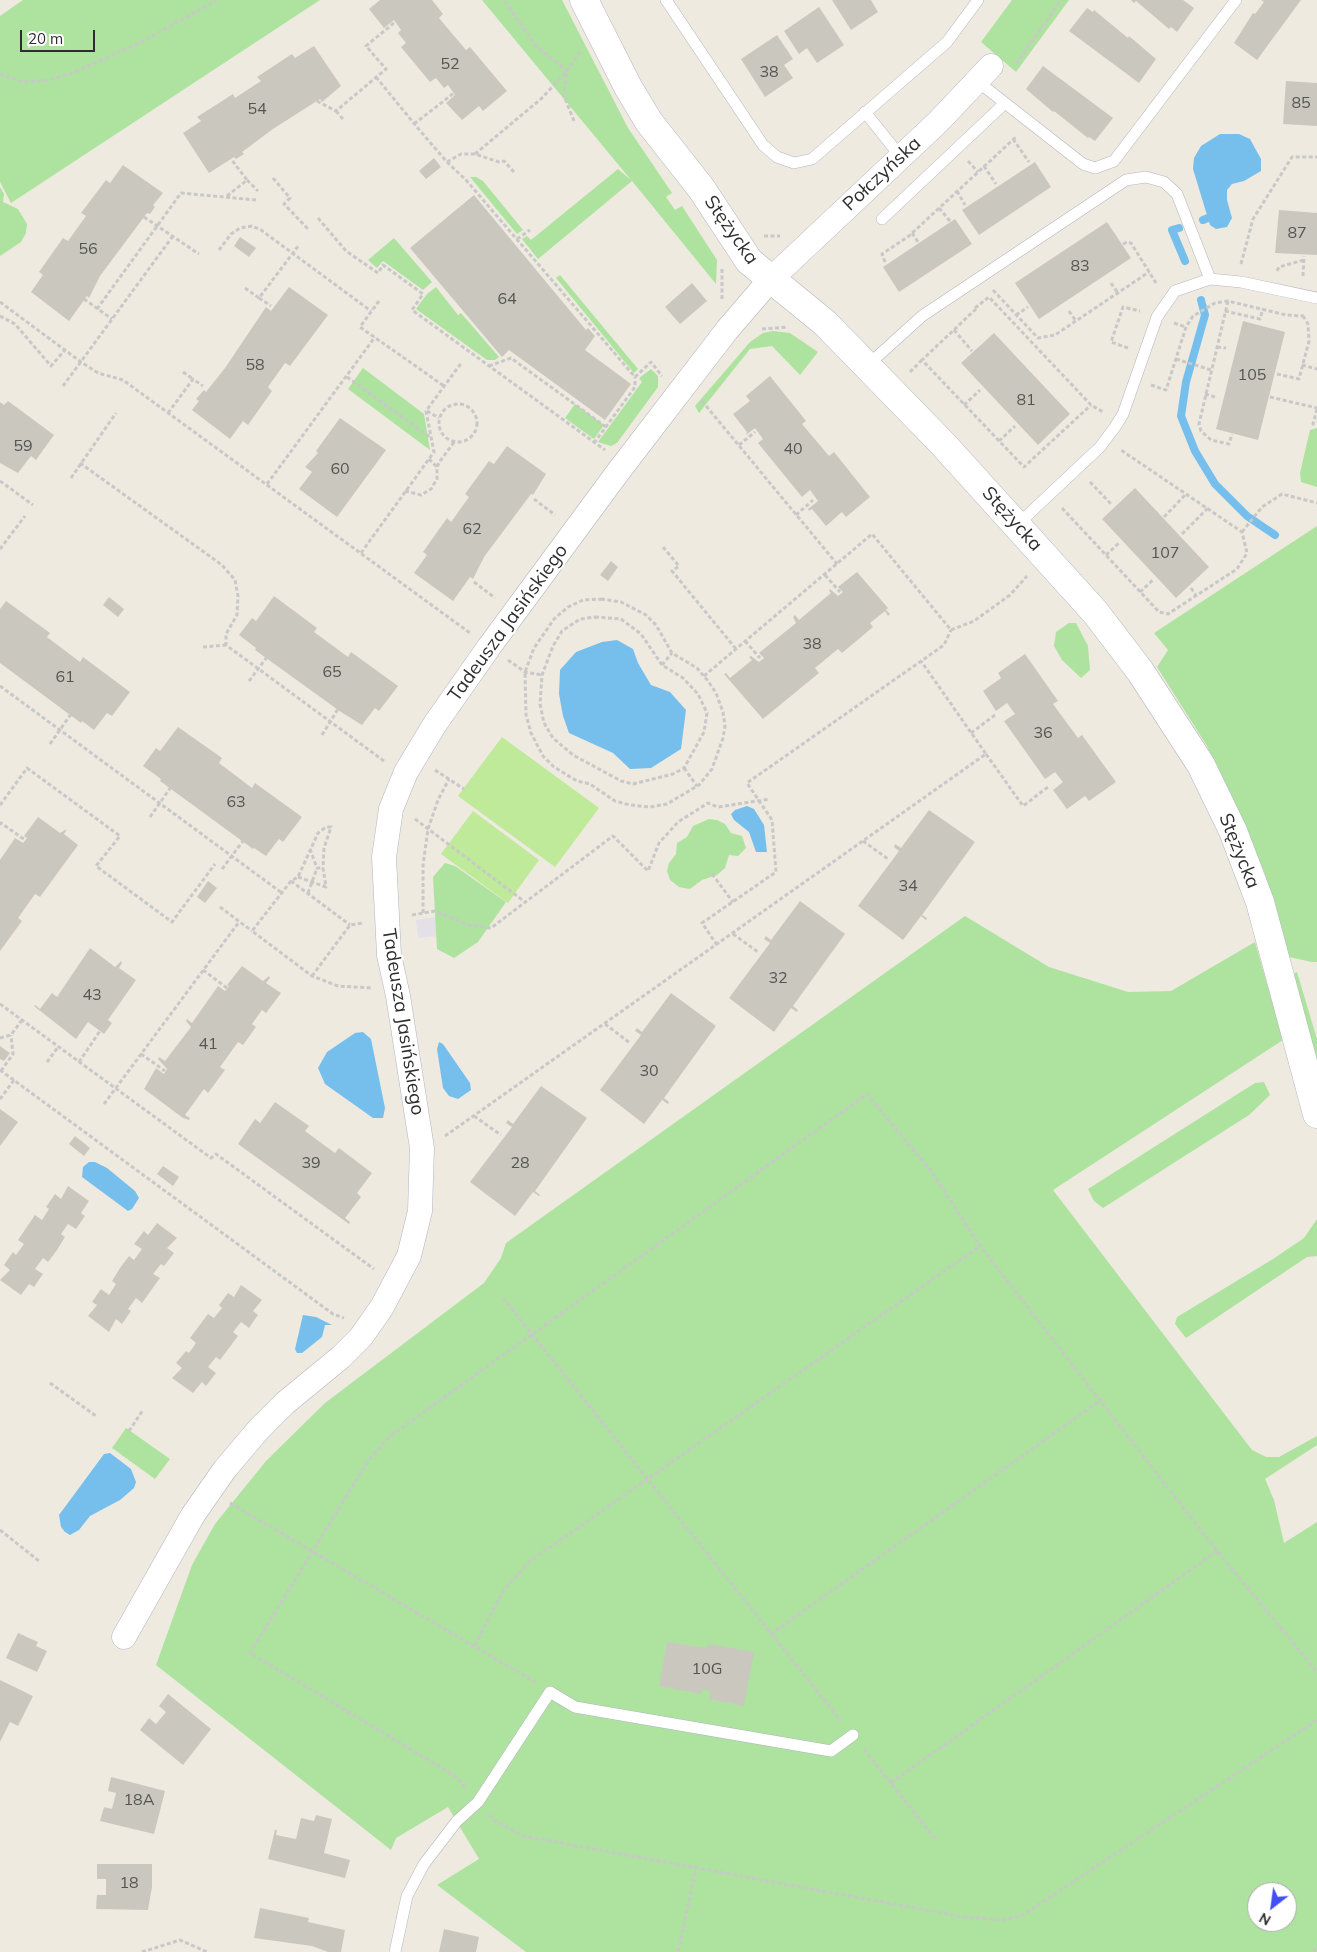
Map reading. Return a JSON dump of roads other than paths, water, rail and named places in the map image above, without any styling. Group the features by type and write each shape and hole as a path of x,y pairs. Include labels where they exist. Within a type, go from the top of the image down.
{"street":[{"name":"Stężycka","path":"584,0 628,87 649,122 701,188 749,261 825,323 868,365 1045,555 1096,612 1129,656 1201,764 1233,831 1260,902 1317,1114"},
{"name":"Połczyńska","path":"770,280 984,74"},
{"name":"Tadeusza Jasińskiego","path":"124,1637 193,1515 225,1469 259,1429 285,1403 342,1357 361,1336 382,1307 409,1256 420,1211 422,1148 398,996 389,955 384,857 392,809 406,772 435,724 489,647 618,472 727,330 770,280"}],"lane":[{"path":"666,0 763,145 777,157 794,163 812,159 947,42 978,0"},
{"path":"984,74 1005,104 1083,164 1095,168 1114,161 1236,0"},
{"path":"882,219 1005,104"},
{"path":"865,112 900,156"},
{"path":"868,365 922,316 1126,180 1146,177 1164,182 1178,194 1210,279"},
{"path":"1017,526 1100,447 1115,427 1123,414 1157,317 1175,291 1210,279 1241,282 1317,298"},
{"path":"395,1952 407,1896 424,1864 457,1821 478,1802 550,1692 575,1707 831,1751 853,1735"}],"water":[{"path":"1220,134 1239,134 1250,139 1261,159 1261,171 1244,181 1232,184 1227,190 1227,200 1232,218 1227,227 1216,229 1210,225 1193,169 1194,158 1201,146"},
{"path":"617,640 633,649 638,663 651,685 670,692 686,710 681,749 651,768 630,769 613,753 569,733 563,716 559,694 560,670 576,652 602,642"},
{"path":"747,806 754,809 764,825 767,852 756,852 749,832 734,820 731,814 735,810"},
{"path":"363,1032 371,1039 385,1108 383,1118 373,1118 325,1084 318,1068 327,1052 355,1033"},
{"path":"439,1042 443,1044 470,1083 471,1090 458,1099 449,1096 443,1088 437,1049"},
{"path":"89,1162 95,1162 107,1168 135,1191 139,1198 132,1209 128,1211 82,1177 83,1167"},
{"path":"303,1315 316,1317 332,1325 325,1325 322,1337 302,1353 297,1353 295,1349"},
{"path":"110,1453 131,1469 136,1482 134,1488 120,1500 90,1516 79,1530 70,1535 61,1527 59,1515 104,1454"}],"waterway":[{"path":"1203,220 1208,218"},
{"path":"1179,228 1172,230 1185,261"},
{"path":"1201,300 1205,315 1186,382 1181,416 1195,451 1215,484 1247,516 1275,535"}]}
